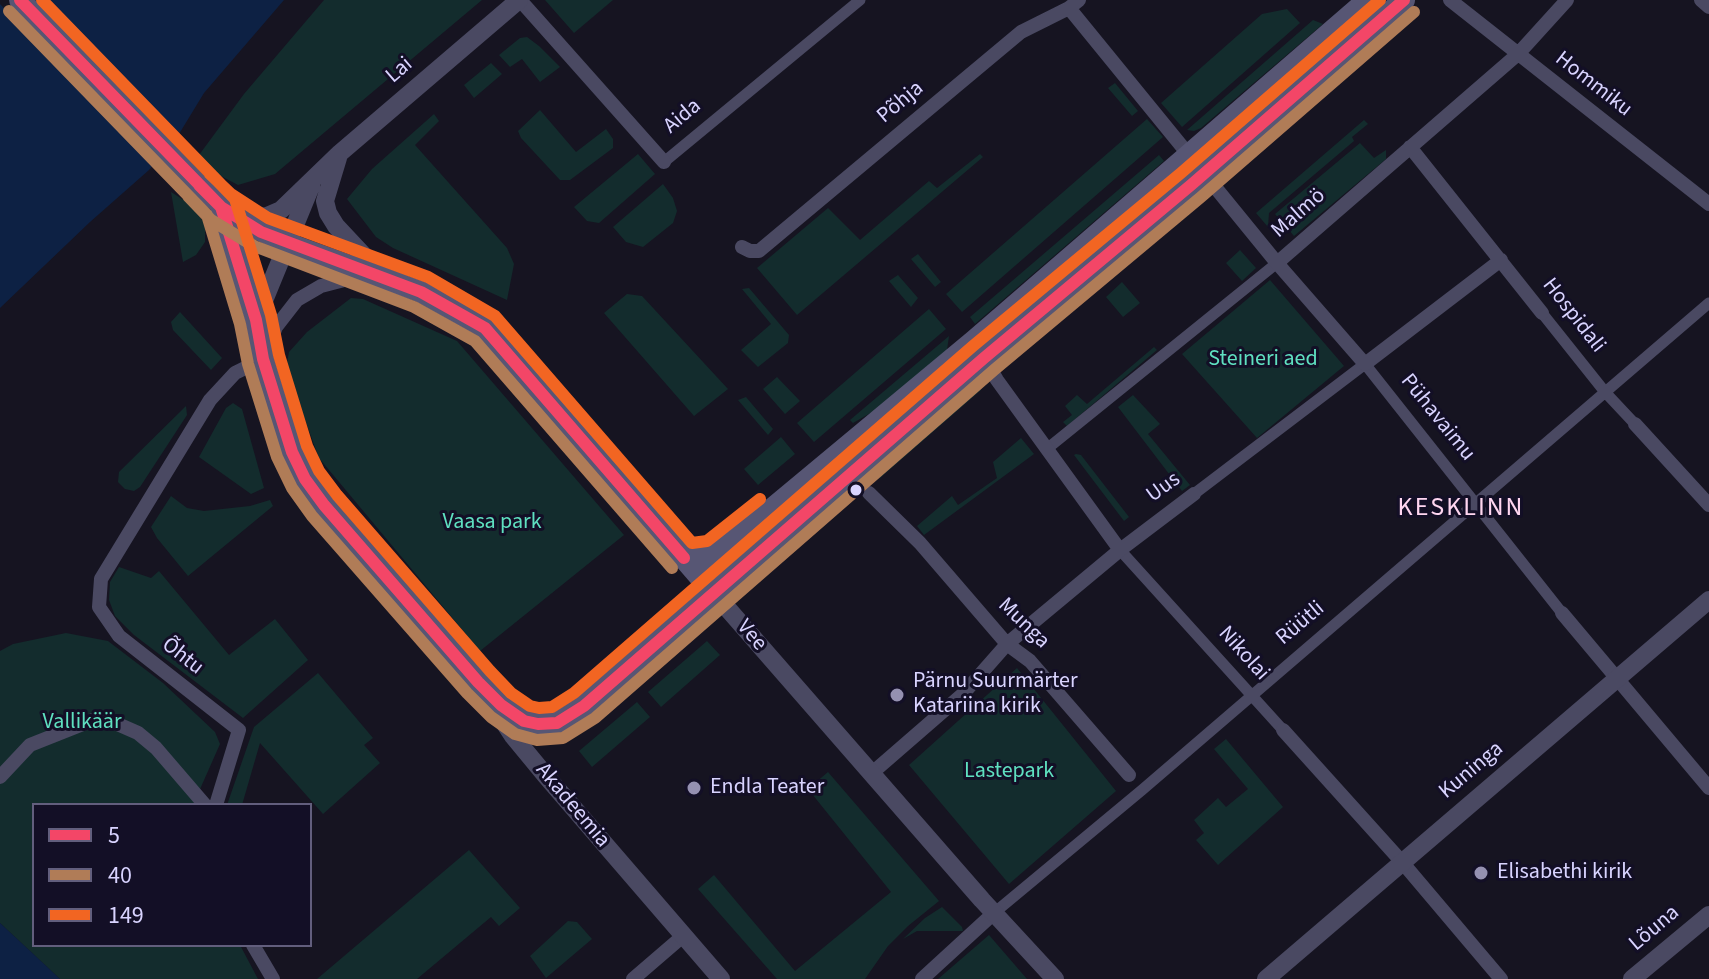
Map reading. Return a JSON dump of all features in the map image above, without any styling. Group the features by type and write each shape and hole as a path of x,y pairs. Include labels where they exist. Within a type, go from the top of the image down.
{"main road":[{"path":"20,0 198,185 230,214"},
{"path":"478,682 501,705 524,721 557,723 584,706 714,593 1188,153 1368,0"},
{"path":"684,558 699,560 715,555 1204,172 1404,0"},
{"name":"Vee","path":"230,214 286,243 421,292 485,328 714,593"},
{"name":"Akadeemia","path":"230,214 263,359 292,452 305,479 324,505 478,682"}],"street":[{"name":"Lai","path":"230,214 267,216 281,210 340,153 520,0"},
{"name":"Aida","path":"520,0 664,162 860,0"},
{"name":"Hommiku","path":"1450,0 1709,204"},
{"name":"Malmö","path":"1048,448 1277,263 1518,54 1567,0"},
{"path":"1701,0 1709,7"},
{"name":"Pühavaimu","path":"1074,4 1277,263 1365,364 1562,613 1709,788"},
{"name":"Põhja","path":"742,247 759,251 1021,32 1074,4"},
{"name":"Hospidali","path":"1410,147 1605,392 1709,505"},
{"path":"340,153 325,201 328,213 365,257 421,292"},
{"name":"Lai","path":"256,320 314,179"},
{"name":"Uus","path":"872,773 963,694 1007,644 1120,550 1501,260"},
{"path":"263,359 276,327 297,300 321,286 348,279 421,292"},
{"name":"Rüütli","path":"922,979 994,913 1142,790 1709,303"},
{"name":"Nikolai","path":"979,350 1120,550 1402,862 1501,979"},
{"name":"Õhtu","path":"217,803 239,730 119,636 99,607 101,579 179,447 220,386 235,373 263,359"},
{"name":"Munga","path":"869,493 920,543 1007,644 1030,661 1142,790"},
{"name":"Vee","path":"714,593 1055,979"},
{"name":"Kuninga","path":"1266,979 1709,600"},
{"name":"Akadeemia","path":"478,682 513,736 721,979"},
{"path":"0,777 30,745 93,720 113,722 138,733 156,748 203,803"},
{"name":"Lõuna","path":"1632,979 1709,915"},
{"path":"633,979 683,936"},
{"path":"254,947 273,979"}],"green space":[{"path":"324,0 482,0 275,174 238,185 219,175 199,155 244,94"},
{"path":"545,0 613,0 574,33"},
{"path":"1287,9 1300,23 1182,127 1161,103 1262,14"},
{"path":"1407,11 1412,17 1230,174 1226,169"},
{"path":"1313,20 1323,24 1201,128 1187,130"},
{"path":"527,37 560,67 540,82 522,59 510,67 499,55 520,38"},
{"path":"491,63 502,74 474,98 464,85"},
{"path":"1115,83 1138,111 1132,116 1108,88"},
{"path":"540,110 576,152 606,129 613,139 613,148 570,180 560,180 518,131"},
{"path":"434,114 439,121 415,145 507,248 514,264 507,300 393,248 376,237 347,199 372,169"},
{"path":"1147,119 1163,137 962,312 946,294"},
{"path":"1364,120 1368,124 1352,137 1354,141 1269,213 1268,227 1256,213"},
{"path":"1360,143 1374,158 1386,150 1386,159 1294,236 1275,214"},
{"path":"638,154 655,174 599,223 587,221 574,207"},
{"path":"980,154 983,157 797,315 757,268 828,208 860,240 929,181 937,188"},
{"path":"1159,155 1164,161 975,324 970,317"},
{"path":"663,184 673,198 677,211 673,223 643,247 626,242 613,227"},
{"path":"171,192 187,202 205,223 205,242 196,255 183,262"},
{"path":"1192,201 1197,205 1013,361 1009,356"},
{"path":"1240,250 1256,268 1242,281 1226,263"},
{"path":"918,254 941,282 935,287 911,259"},
{"path":"898,275 918,298 911,307 889,281"},
{"name":"Steineri aed","path":"1270,280 1344,366 1257,438 1182,354"},
{"path":"1122,282 1140,303 1123,317 1106,297"},
{"path":"749,288 789,335 788,343 758,367 741,350 771,324 742,289"},
{"path":"627,294 642,296 728,389 694,416 604,313"},
{"name":"Vaasa park","path":"351,298 363,299 457,341 624,535 480,651 319,458 286,368 289,352 307,332"},
{"path":"929,309 946,329 814,442 797,423"},
{"path":"180,312 222,358 211,370 173,330 171,322"},
{"path":"949,336 947,350 881,407 853,423 850,420"},
{"path":"1154,347 1157,350 1067,426 1063,422 1072,415 1065,406 1077,395 1087,404"},
{"path":"777,377 800,401 785,414 763,389"},
{"path":"977,387 981,390 880,478 875,474"},
{"path":"1133,395 1160,424 1148,434 1190,485 1182,491 1118,407"},
{"path":"746,397 773,429 768,435 738,400"},
{"path":"233,403 242,409 264,488 251,494 199,457 226,408"},
{"path":"186,406 187,415 140,487 134,491 125,489 118,482 119,472"},
{"path":"781,437 795,454 758,485 744,469"},
{"path":"1021,438 1034,454 924,535 917,526 952,496 958,505 997,478 993,462"},
{"path":"1074,455 1081,455 1129,517 1124,521"},
{"path":"171,496 187,508 204,511 250,506 270,500 273,506 188,576 151,527"},
{"path":"821,520 825,525 776,567 773,563"},
{"path":"119,567 151,578 159,571 229,655 275,619 308,660 243,718 134,635 115,616 109,600 110,582"},
{"name":"Vallikäär","path":"66,633 108,641 163,683 215,732 220,744 194,803 32,803 32,947 241,947 258,979 60,979 0,923 0,651 13,644"},
{"path":"707,641 720,655 661,707 648,692"},
{"name":"Lastepark","path":"1017,668 1116,791 1009,884 909,765"},
{"path":"318,673 373,738 364,745 380,763 323,814 260,743 243,803 228,803 254,727"},
{"path":"637,702 650,717 592,767 579,751"},
{"path":"1226,739 1283,807 1218,865 1196,840 1204,833 1194,820 1218,798 1226,807 1248,789 1214,749"},
{"path":"828,772 939,901 888,946 865,979 777,979 698,889 714,875 795,971 891,892 808,789"},
{"path":"469,850 520,908 499,926 491,917 417,979 317,979"},
{"path":"942,907 963,931 917,931 903,939 925,918"},
{"path":"568,921 577,922 592,939 546,978 530,956"},
{"path":"989,935 1027,979 938,979"}],"water":[{"path":"0,0 284,0 204,93 179,134 149,170 0,308"},
{"path":"0,923 43,963 60,979 0,979"}],"pier":[{"path":"0,0 43,0 179,141 157,167 0,4"}],"transit line":[{"name":"5","path":"20,0 221,207 256,320 263,359 292,452 305,479 324,505 478,682 501,705 524,721 538,724 557,723 584,706 984,358 1191,185 1404,0"},
{"name":"149","path":"42,0 235,199 307,446 319,471 490,671 511,693 530,706 539,708 552,707 574,693 973,346 1181,173 1380,0"},
{"name":"40","path":"9,11 207,215 277,457 292,488 312,516 491,717 515,734 537,740 563,738 595,718 994,370 1201,197 1414,12"},
{"name":"149","path":"210,174 231,194 268,218 428,277 495,316 692,543 707,541 760,499"},
{"name":"5","path":"199,185 221,207 261,232 421,292 485,328 684,558"},
{"name":"40","path":"188,196 211,220 254,246 414,307 475,341 672,568"}],"place":[{"name":"Pärnu Suurmärter Katariina kirik","path":"897,695"},
{"name":"Endla Teater","path":"694,788"},
{"name":"Elisabethi kirik","path":"1481,873"}],"district":[{"name":"KESKLINN","path":"1461,509"}]}
